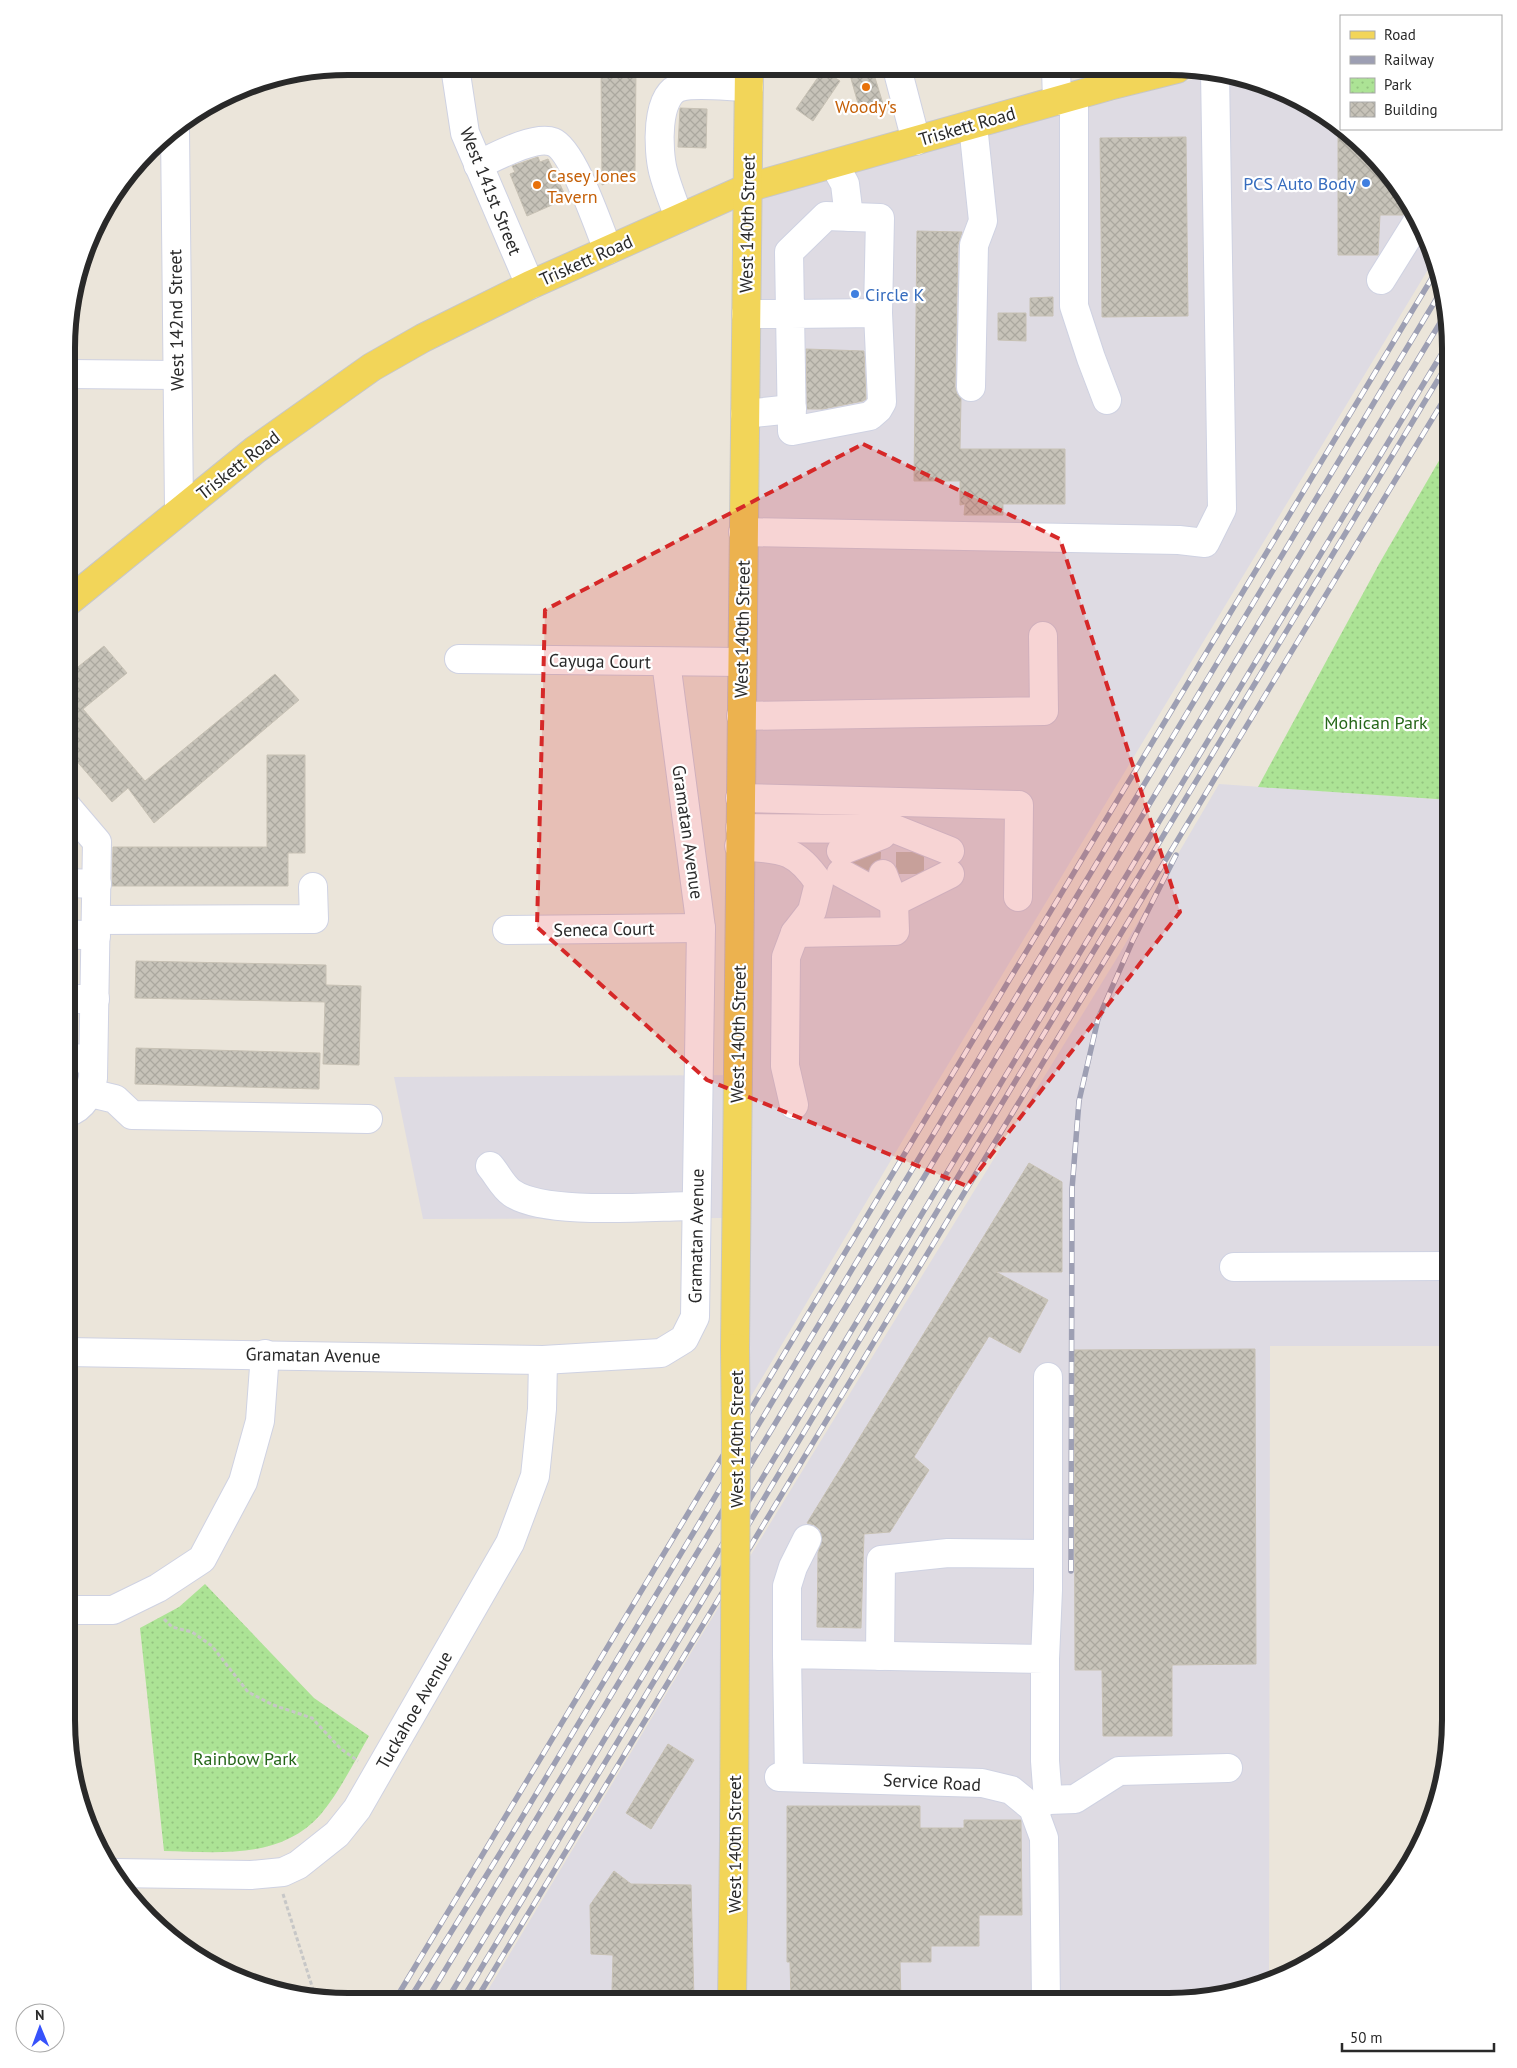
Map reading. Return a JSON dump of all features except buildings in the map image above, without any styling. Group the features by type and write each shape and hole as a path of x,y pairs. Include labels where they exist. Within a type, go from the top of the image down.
{"main road":[{"name":"Triskett Road","path":"75,596 179,510 262,445 372,367 423,338 530,285 747,188 1154,75"},
{"name":"West 140th Street","path":"732,1993 735,1348 749,77"}],"street":[{"name":"West 141st Street","path":"456,75 465,133 530,285"},
{"path":"899,75 916,141"},
{"path":"1058,75 1066,98 1074,306 1090,358 1107,400"},
{"path":"679,218 663,170 659,149 666,98 669,93 680,87 706,85 749,77"},
{"path":"743,532 1169,540 1205,543 1222,509 1215,79"},
{"path":"971,387 974,245 983,221 974,124"},
{"name":"West 142nd Street","path":"175,137 179,510"},
{"path":"478,165 510,151 541,141 553,142 568,156 608,250"},
{"path":"834,164 846,184 849,217"},
{"path":"826,216 880,218 878,313 882,402 878,409 870,416 792,432 790,252 826,216"},
{"path":"1381,280 1414,227"},
{"path":"746,314 878,313"},
{"path":"75,374 177,375"},
{"path":"745,414 792,410"},
{"path":"741,716 1044,711 1043,636"},
{"name":"Cayuga Court","path":"459,659 742,662"},
{"name":"Gramatan Avenue","path":"75,1352 543,1360 661,1353 684,1339 695,1317 701,928 666,662"},
{"path":"740,798 1019,805 1018,896"},
{"path":"75,816 97,842 95,999 80,1058 90,1093 84,1102 75,1109"},
{"path":"740,837 895,861"},
{"path":"740,837 787,851 809,868 819,883 812,911 795,933 786,957 785,1066 794,1104"},
{"path":"795,933 895,931 895,861"},
{"path":"894,902 895,861"},
{"path":"894,902 895,861"},
{"path":"75,883 97,884"},
{"path":"75,932 96,928 314,919 313,887"},
{"name":"Seneca Court","path":"507,930 701,928"},
{"path":"75,999 95,999"},
{"path":"90,1093 115,1099 132,1115 368,1119"},
{"path":"490,1166 510,1193 528,1201 553,1206 696,1206"},
{"path":"1234,1267 1442,1266"},
{"path":"75,1610 112,1610 158,1588 202,1559 243,1482 260,1421 265,1354"},
{"name":"Tuckahoe Avenue","path":"122,1873 251,1875 283,1872 298,1865 337,1834 357,1809 510,1543 535,1476 542,1409 543,1360"},
{"path":"1046,1993 1044,1838 1040,1804 1045,1761 1048,1377"},
{"path":"807,1539 793,1567 787,1586 787,1654 1045,1659"},
{"path":"880,1656 881,1560 948,1553 1048,1554"},
{"name":"Service Road","path":"787,1654 784,1777 982,1783 1011,1790 1040,1804"},
{"path":"1040,1804 1075,1799 1119,1771 1228,1768"}],"path":[{"path":"164,1619 172,1627 192,1632 212,1646 248,1692 273,1705 312,1718 341,1749 359,1761"},
{"path":"282,1891 313,1991"}],"highlighted area":[{"path":"863,444 1060,539 1180,912 967,1186 707,1080 537,927 545,610"}],"shaded area":[{"path":"1204,77 1239,84 1290,103 1335,131 1362,155 1386,182 1414,227 1429,267 929,1096 727,1437 724,1218 423,1219 394,1077 745,1075 758,196"},
{"path":"1219,784 1442,799 1442,1346 1270,1346 1269,1973 1222,1988 1169,1993 486,1993 698,1641 1117,958"}],"green space":[{"name":"Mohican Park","path":"1442,456 1442,799 1258,787 1379,564"},
{"name":"Rainbow Park","path":"205,1584 314,1698 369,1736 328,1805 305,1829 287,1839 268,1846 248,1850 227,1852 164,1851 140,1628 179,1607"}],"tunnel":[{"path":"866,873 867,851"},
{"path":"910,852 910,874"}],"railway":[{"path":"399,1993 1433,277"},
{"path":"413,1993 512,1834 1437,297"},
{"path":"431,1993 1441,322"},
{"path":"451,1993 1442,353"},
{"path":"466,1993 1442,373"},
{"path":"480,1993 1442,403"},
{"path":"1071,1571 1072,1189 1079,1101 1098,1019 1133,940 1176,855"}],"place":[{"name":"Woody's","path":"866,87"},
{"name":"PCS Auto Body","path":"1366,183"},
{"name":"Casey Jones Tavern","path":"537,185"},
{"name":"Circle K","path":"855,294"}]}
